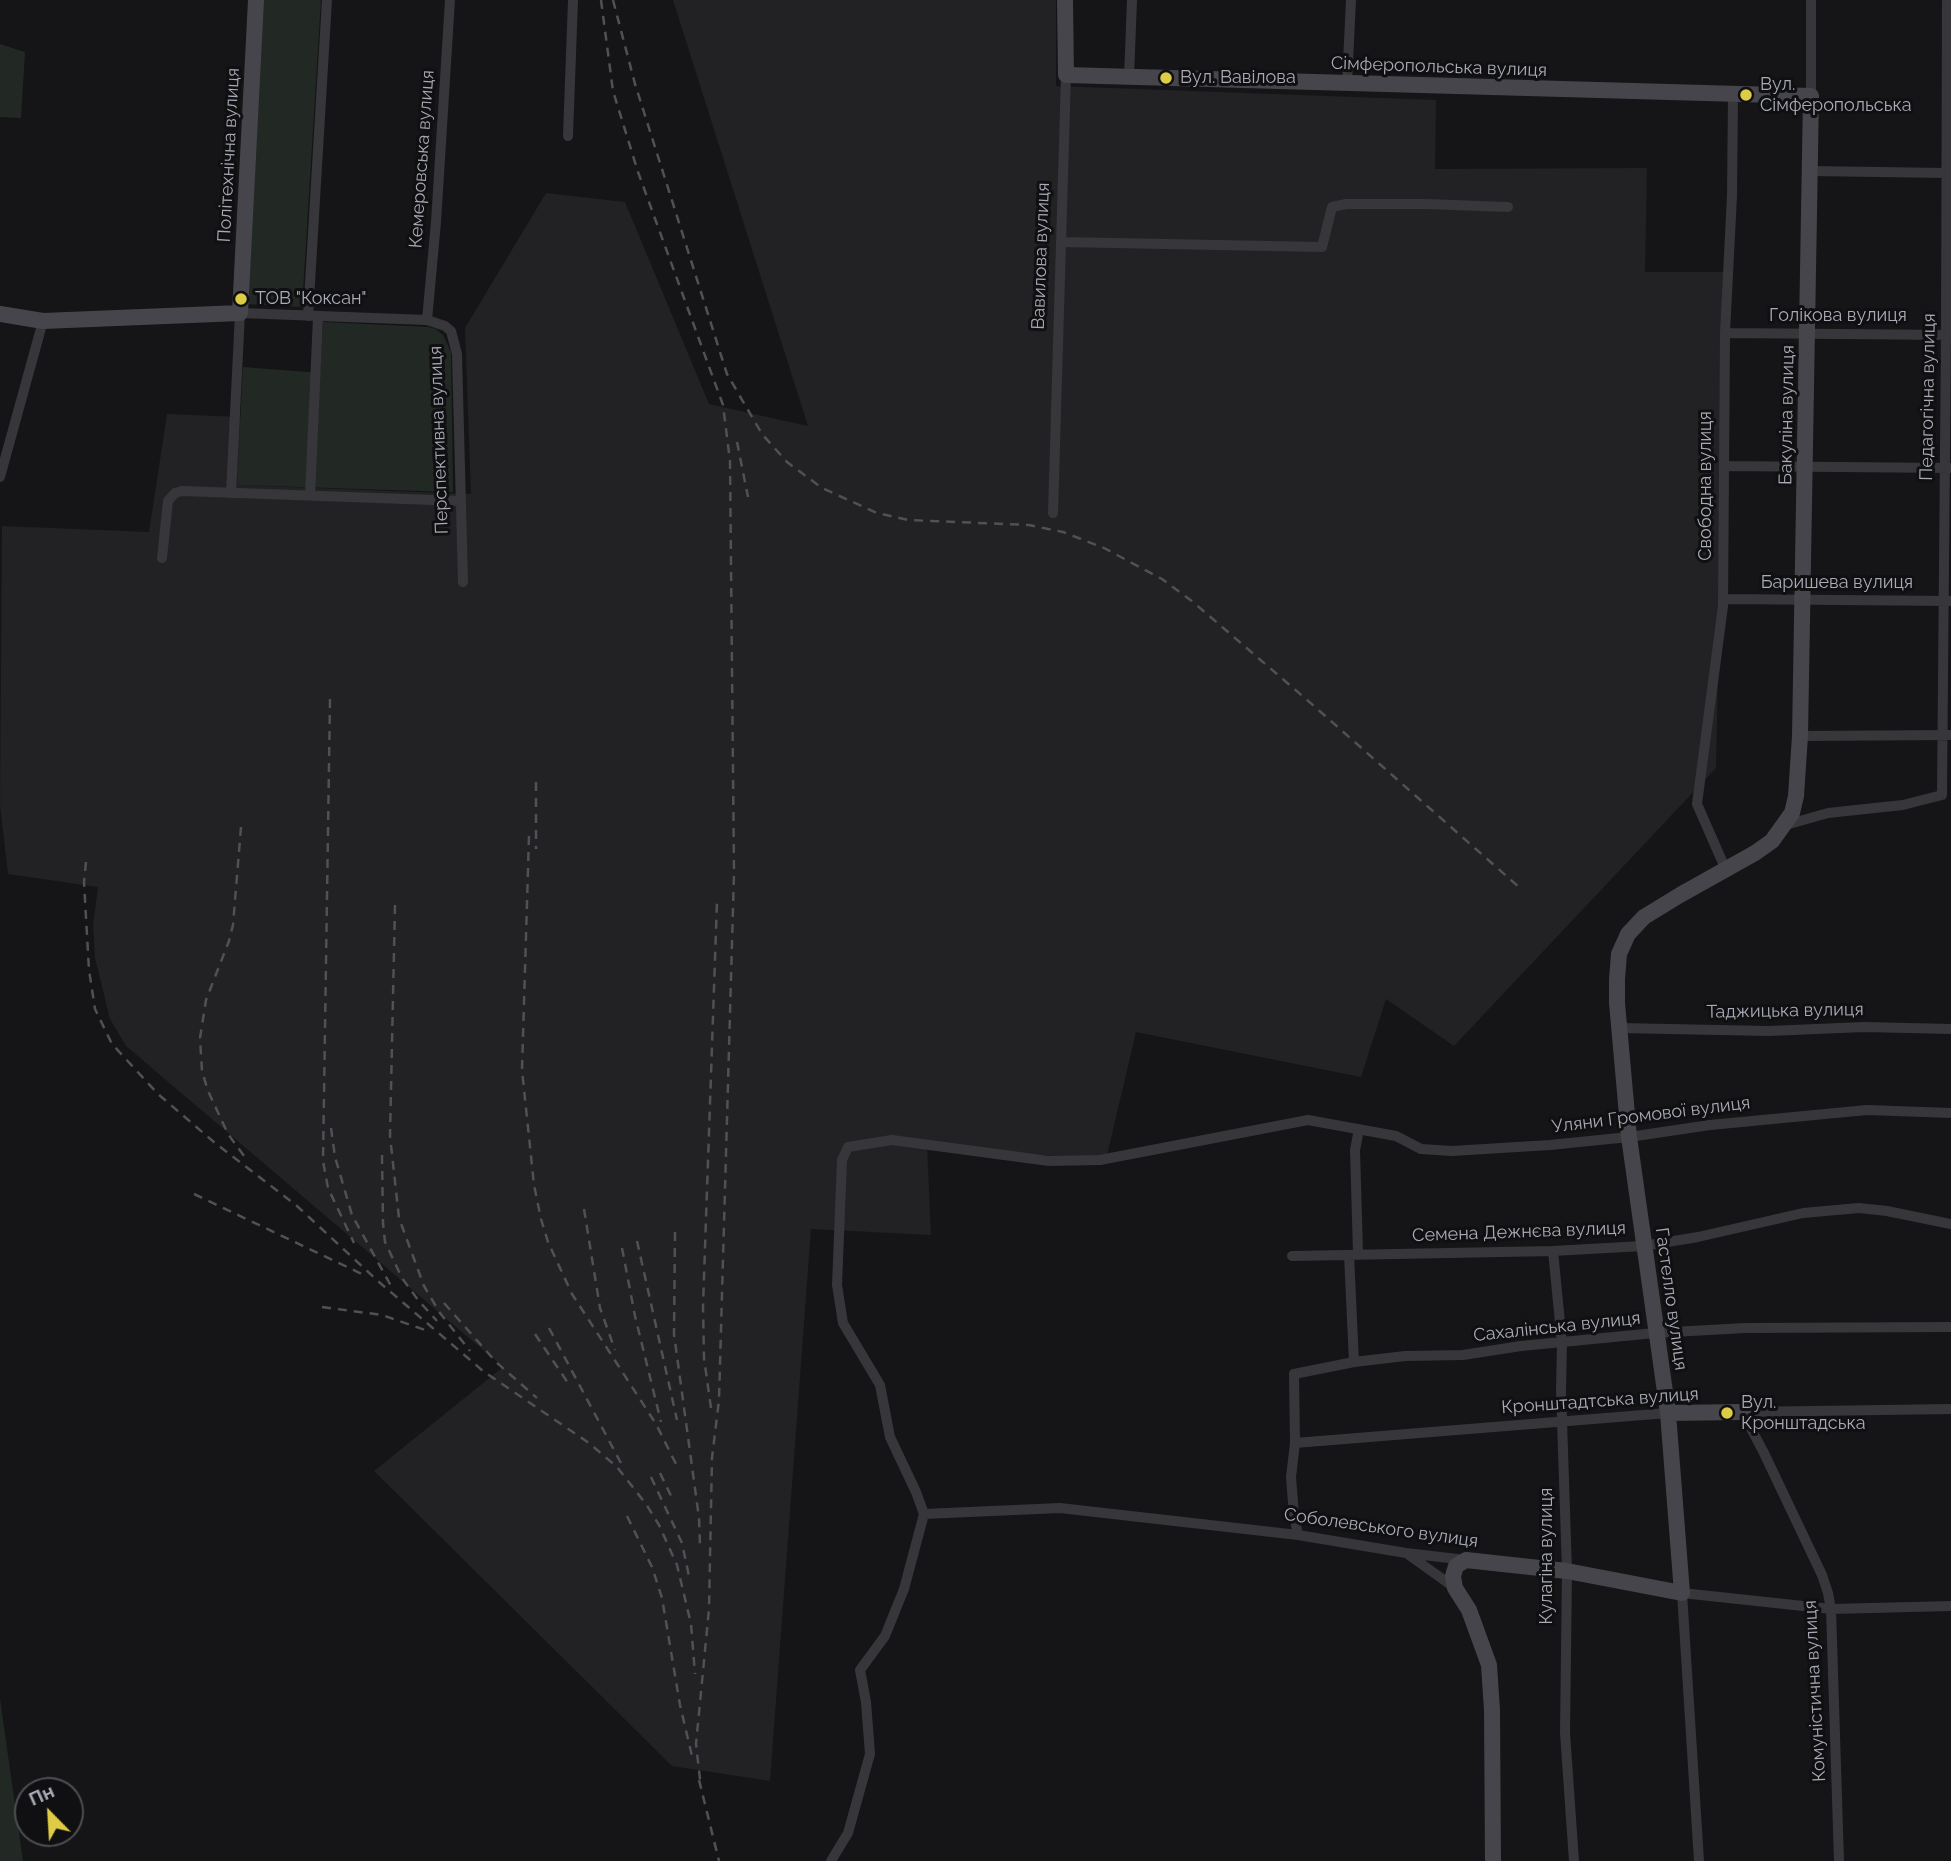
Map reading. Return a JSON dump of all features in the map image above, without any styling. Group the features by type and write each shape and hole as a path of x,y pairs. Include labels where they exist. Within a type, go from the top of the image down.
{"street":[{"name":"Політехнічна вулиця","path":"240,313 256,0"},
{"path":"310,495 313,316 327,0"},
{"name":"Кемеровська вулиця","path":"427,320 450,0"},
{"path":"568,136 573,0"},
{"name":"Вавилова вулиця","path":"1053,513 1066,75 1065,0"},
{"path":"1129,77 1132,0"},
{"path":"1347,83 1352,0"},
{"name":"Бакуліна вулиця","path":"1783,827 1792,813 1796,796 1800,736 1811,0"},
{"name":"Педагогічна вулиця","path":"1783,827 1828,813 1903,806 1942,795 1946,735 1949,334 1947,0"},
{"name":"Сімферопольська вулиця","path":"1066,75 1811,96"},
{"name":"Свободна вулиця","path":"1726,870 1697,804 1723,600 1725,333 1732,196 1733,95"},
{"path":"1810,171 1947,173"},
{"path":"1061,242 1322,247 1332,207 1346,204 1399,204 1508,207"},
{"name":"Перспективна вулиця","path":"0,314 43,321 240,313 427,320 444,326 451,331 457,354 463,582"},
{"path":"231,493 240,313"},
{"path":"0,477 43,321"},
{"name":"Голікова вулиця","path":"1725,333 1949,334"},
{"path":"1724,466 1947,468"},
{"path":"162,558 168,501 182,491 461,501"},
{"name":"Баришева вулиця","path":"1723,600 1947,601"},
{"path":"1800,736 1946,735"},
{"name":"Гастелло вулиця","path":"1699,1861 1668,1413 1629,1137 1619,1028 1619,954 1628,934 1644,917 1772,841 1783,827"},
{"name":"Таджицька вулиця","path":"1619,1028 1769,1031 1864,1027 1951,1029"},
{"name":"Уляни Громової вулиця","path":"924,1514 890,1437 880,1385 844,1323 837,1285 842,1160 848,1147 892,1140 1049,1161 1100,1160 1308,1120 1396,1136 1421,1149 1452,1151 1629,1137 1710,1125 1867,1111 1951,1113"},
{"path":"1354,1362 1355,1150 1359,1129"},
{"name":"Семена Дежнєва вулиця","path":"1292,1256 1553,1251 1643,1246 1698,1237 1802,1213 1834,1209 1887,1211 1951,1224"},
{"name":"Кулагіна вулиця","path":"1553,1251 1562,1343 1567,1571 1565,1733 1574,1861"},
{"name":"Сахалінська вулиця","path":"1295,1443 1294,1374 1354,1362 1405,1356 1464,1355 1521,1346 1656,1333 1745,1328 1951,1327"},
{"name":"Кронштадтська вулиця","path":"1295,1443 1668,1413 1951,1409"},
{"name":"Комуністична вулиця","path":"1742,1412 1822,1575 1831,1609 1839,1861"},
{"path":"1295,1443 1291,1477 1298,1535"},
{"name":"Соболевського вулиця","path":"924,1514 1060,1508 1298,1535 1406,1553 1567,1571 1682,1593 1831,1609 1951,1606"},
{"path":"831,1861 848,1833 870,1754 866,1702 860,1670 885,1636 890,1624 904,1589 924,1514"},
{"path":"1406,1553 1455,1588 1469,1610 1489,1665 1493,1861"},
{"path":"1455,1588 1456,1566 1466,1560"}],"shaded area":[{"path":"262,0 321,0 302,307 245,304"},
{"path":"673,0 1056,0 1056,86 1436,100 1435,169 1647,168 1645,272 1726,272 1716,768 1454,1046 1386,999 1361,1077 1136,1032 1107,1155 1100,1160 927,1145 931,1235 811,1229 770,1781 672,1766 374,1471 503,1367 126,1046 110,1019 95,958 93,925 98,887 8,874 0,805 2,526 149,532 167,414 242,417 237,485 471,494 465,328 546,193 625,202 709,404 808,426"},
{"path":"0,44 25,52 21,118 0,117"},
{"path":"323,322 428,327 443,335 451,352 453,492 237,485 243,367 320,373"},
{"path":"0,1699 14,1798 14,1847 21,1847 23,1861 0,1861"}],"railway":[{"path":"601,0 613,91 638,172 723,405 730,461 734,873 719,1400 712,1458 709,1609 696,1744 701,1788"},
{"path":"613,0 635,84 727,374 762,434 787,462 822,488 877,513 908,520 1029,525 1063,532 1104,548 1162,579 1193,602 1306,699 1520,888"},
{"path":"737,442 748,497"},
{"path":"330,699 323,1161 328,1188 354,1243"},
{"path":"536,782 536,849"},
{"path":"241,827 233,925 206,1000 200,1038 202,1071 208,1091 228,1134 247,1160"},
{"path":"529,836 522,1070 534,1185 541,1219 548,1242 572,1294 656,1424 677,1466"},
{"path":"86,862 84,882 89,970 95,1009 112,1044 158,1094 215,1143 297,1206 379,1282 483,1371 589,1443 617,1467 659,1525 677,1565 691,1624 695,1674"},
{"path":"711,1408 704,1358 703,1306 717,901"},
{"path":"395,905 390,1136 399,1218 424,1286 440,1313 470,1351"},
{"path":"331,1128 335,1157 352,1215 391,1286"},
{"path":"382,1155 385,1242 402,1278 437,1321"},
{"path":"194,1194 366,1276"},
{"path":"584,1209 600,1308 615,1350"},
{"path":"675,1232 674,1334 699,1518 700,1545"},
{"path":"637,1241 677,1420"},
{"path":"622,1248 635,1316 661,1422"},
{"path":"444,1303 496,1362 537,1398"},
{"path":"322,1307 382,1315 428,1331"},
{"path":"549,1328 622,1465"},
{"path":"535,1334 570,1386"},
{"path":"660,1473 673,1500"},
{"path":"651,1477 682,1543 690,1581"},
{"path":"627,1516 652,1567 662,1598 680,1705 692,1756"},
{"path":"699,1780 719,1861"}],"place":[{"name":"Вул. Вавілова","path":"1166,78"},
{"name":"Вул. Сімферопольська","path":"1746,95"},
{"name":"ТОВ \"Коксан\"","path":"241,299"},
{"name":"Вул. Кронштадська","path":"1727,1413"}]}
